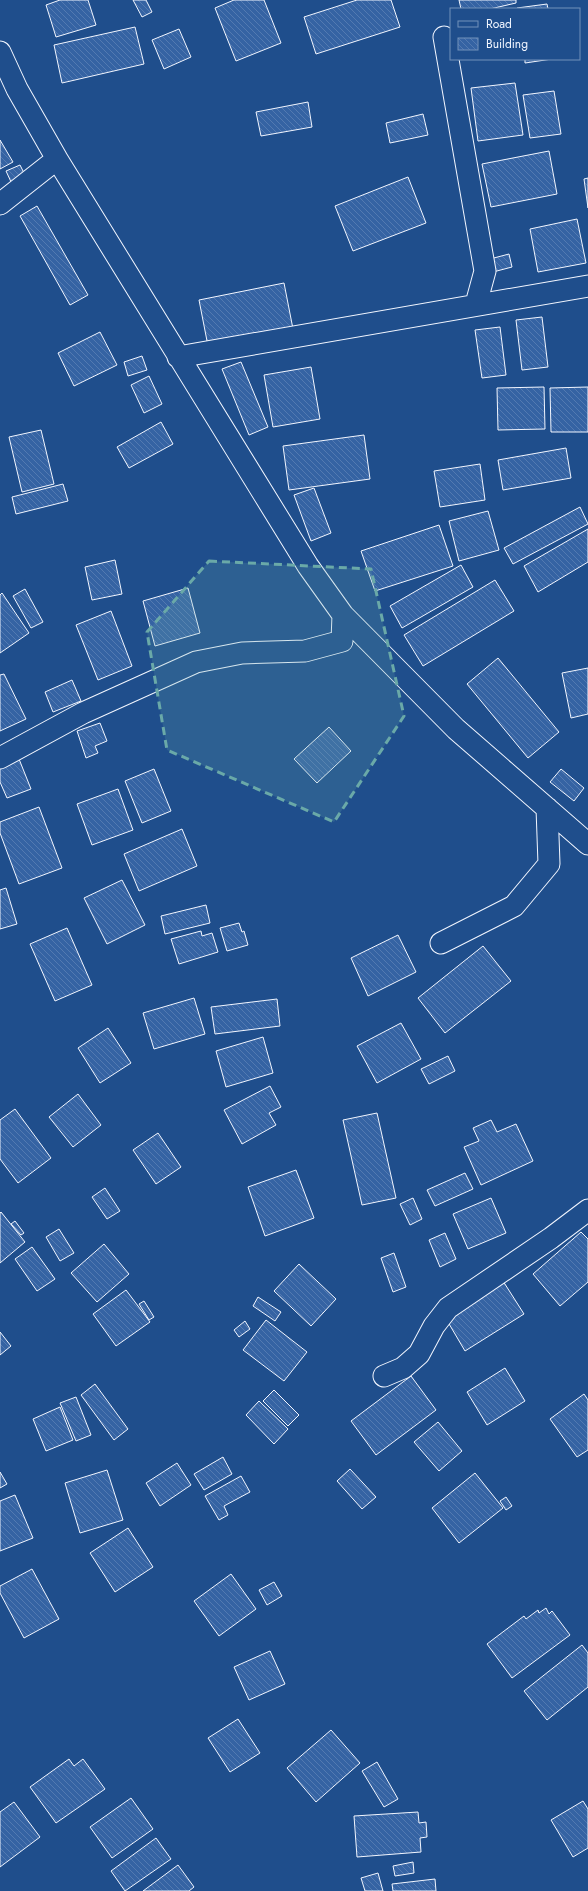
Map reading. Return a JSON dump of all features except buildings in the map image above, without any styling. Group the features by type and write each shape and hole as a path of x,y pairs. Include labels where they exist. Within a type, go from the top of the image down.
{"street":[{"path":"444,37 485,271 476,304"},
{"path":"0,52 18,89 57,160 308,566 343,615 456,729 588,844"},
{"path":"0,204 57,160"},
{"path":"178,357 476,304 588,286"},
{"path":"0,758 83,713 196,662 242,653 305,651 342,641 343,615"},
{"path":"441,943 514,906 549,864 547,808"},
{"path":"384,1376 404,1368 419,1354 434,1326 448,1308 551,1238 588,1210"}],"highlighted area":[{"path":"209,561 371,569 404,716 334,822 167,750 147,632"}]}
